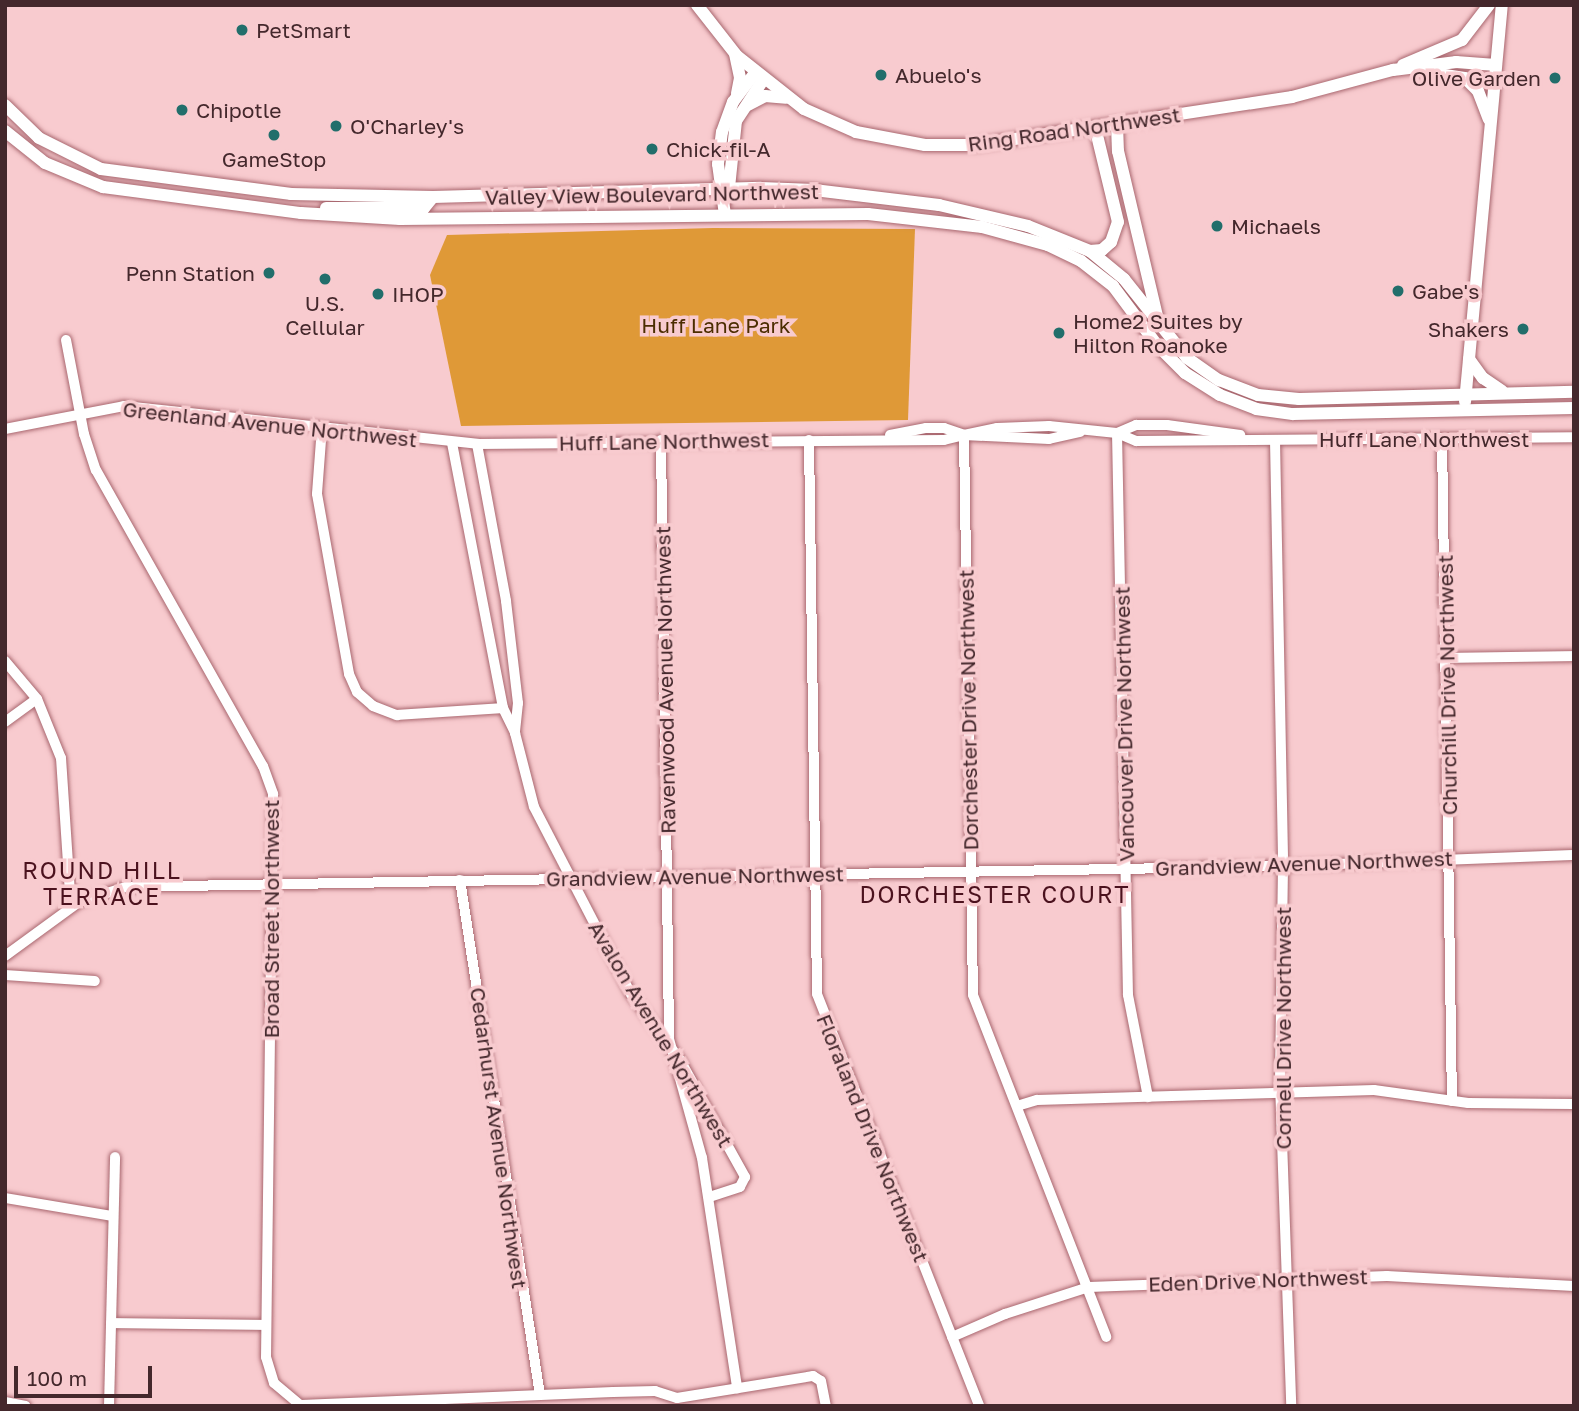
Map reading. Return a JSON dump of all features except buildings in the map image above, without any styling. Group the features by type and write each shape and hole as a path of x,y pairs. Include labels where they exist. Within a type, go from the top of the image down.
{"main road":[{"name":"Ring Road Northwest","path":"696,5 735,54 759,77 789,99 838,126 925,145 975,145 1292,97 1393,70 1455,62 1496,65"},
{"path":"1393,70 1462,40 1489,5"},
{"path":"1464,410 1502,5"},
{"path":"725,215 725,189 718,150 740,78 735,54"},
{"path":"1393,70 1465,78 1478,90 1491,126"},
{"path":"735,100 759,77"},
{"path":"725,189 739,116 759,77"},
{"path":"739,116 757,98 789,99"},
{"name":"Valley View Boulevard Northwest","path":"5,105 39,138 101,169 290,194 433,197 725,189 814,190 970,212 1028,226 1090,251 1124,279 1159,327 1202,370 1258,395 1299,399 1574,392"},
{"path":"1117,124 1118,151 1159,327"},
{"path":"1090,251 1102,250 1111,242 1118,222 1096,127"},
{"name":"Valley View Boulevard Northwest","path":"5,131 45,163 85,182 170,198 301,213 400,219 881,215 982,227 1067,253 1113,286 1157,345 1185,373 1238,403 1293,414 1574,408"},
{"path":"170,198 176,189 270,200 290,194"},
{"path":"301,213 328,208 425,208 433,197"},
{"path":"881,215 888,208 970,212"},
{"path":"1469,359 1483,378 1506,393"}],"street":[{"name":"Broad Street Northwest","path":"66,340 80,413 96,470 263,766 273,802 275,884 266,1325 270,1376 301,1406"},
{"name":"Greenland Avenue Northwest","path":"5,429 80,413 146,407 452,443"},
{"name":"Huff Lane Northwest","path":"1117,433 1136,425 1167,425 1275,440"},
{"path":"322,427 317,494 349,674 357,692 373,706 397,715 503,708"},
{"name":"Huff Lane Northwest","path":"452,443 875,438 944,440 964,435 1049,439 1080,432 1117,433 1136,441 1574,438"},
{"name":"Vancouver Drive Northwest","path":"1117,433 1128,995 1148,1097"},
{"name":"Dorchester Drive Northwest","path":"964,435 973,995 1089,1287 1106,1337"},
{"name":"Churchill Drive Northwest","path":"1442,438 1452,1101"},
{"name":"Ravenwood Avenue Northwest","path":"661,440 671,1046"},
{"name":"Floraland Drive Northwest","path":"809,440 815,874 820,1006 979,1406"},
{"name":"Cornell Drive Northwest","path":"1275,440 1283,866 1281,1092 1292,1406"},
{"name":"Avalon Avenue Northwest","path":"452,443 503,708 515,733 530,798 631,994 671,1046 745,1177 740,1187 709,1197"},
{"name":"Avalon Avenue Northwest","path":"477,444 506,601 518,703 515,733"},
{"path":"1447,658 1574,656"},
{"path":"5,661 37,699 61,758 71,907"},
{"path":"5,722 37,699"},
{"name":"Grandview Avenue Northwest","path":"5,956 71,907 126,887 668,875 1283,866 1449,857 1574,855"},
{"name":"Cedarhurst Avenue Northwest","path":"460,880 540,1395"},
{"path":"5,975 95,981"},
{"path":"671,1046 709,1197 737,1388"},
{"path":"1017,1106 1037,1100 1374,1090 1452,1101 1574,1104"},
{"path":"109,1406 115,1157"},
{"path":"5,1198 113,1216"},
{"name":"Eden Drive Northwest","path":"952,1337 1005,1314 1089,1287 1387,1276 1574,1286"},
{"path":"111,1323 266,1325"},
{"path":"301,1406 655,1391 664,1401 818,1378 826,1406"},
{"path":"5,1402 26,1406"}],"green space":[{"name":"Huff Lane Park","path":"713,228 915,229 908,420 461,426 430,275 447,235"}],"place":[{"name":"PetSmart","path":"242,30"},
{"name":"Abuelo's","path":"881,75"},
{"name":"Olive Garden","path":"1555,78"},
{"name":"Chipotle","path":"182,110"},
{"name":"O'Charley's","path":"336,126"},
{"name":"GameStop","path":"274,135"},
{"name":"Chick-fil-A","path":"652,149"},
{"name":"Michaels","path":"1217,226"},
{"name":"Penn Station","path":"269,273"},
{"name":"U.S. Cellular","path":"325,279"},
{"name":"Gabe's","path":"1398,291"},
{"name":"IHOP","path":"378,294"},
{"name":"Shakers","path":"1523,329"},
{"name":"Home2 Suites by Hilton Roanoke","path":"1059,333"}],"district":[{"name":"ROUND HILL TERRACE","path":"102,883"},
{"name":"DORCHESTER COURT","path":"995,894"}]}
